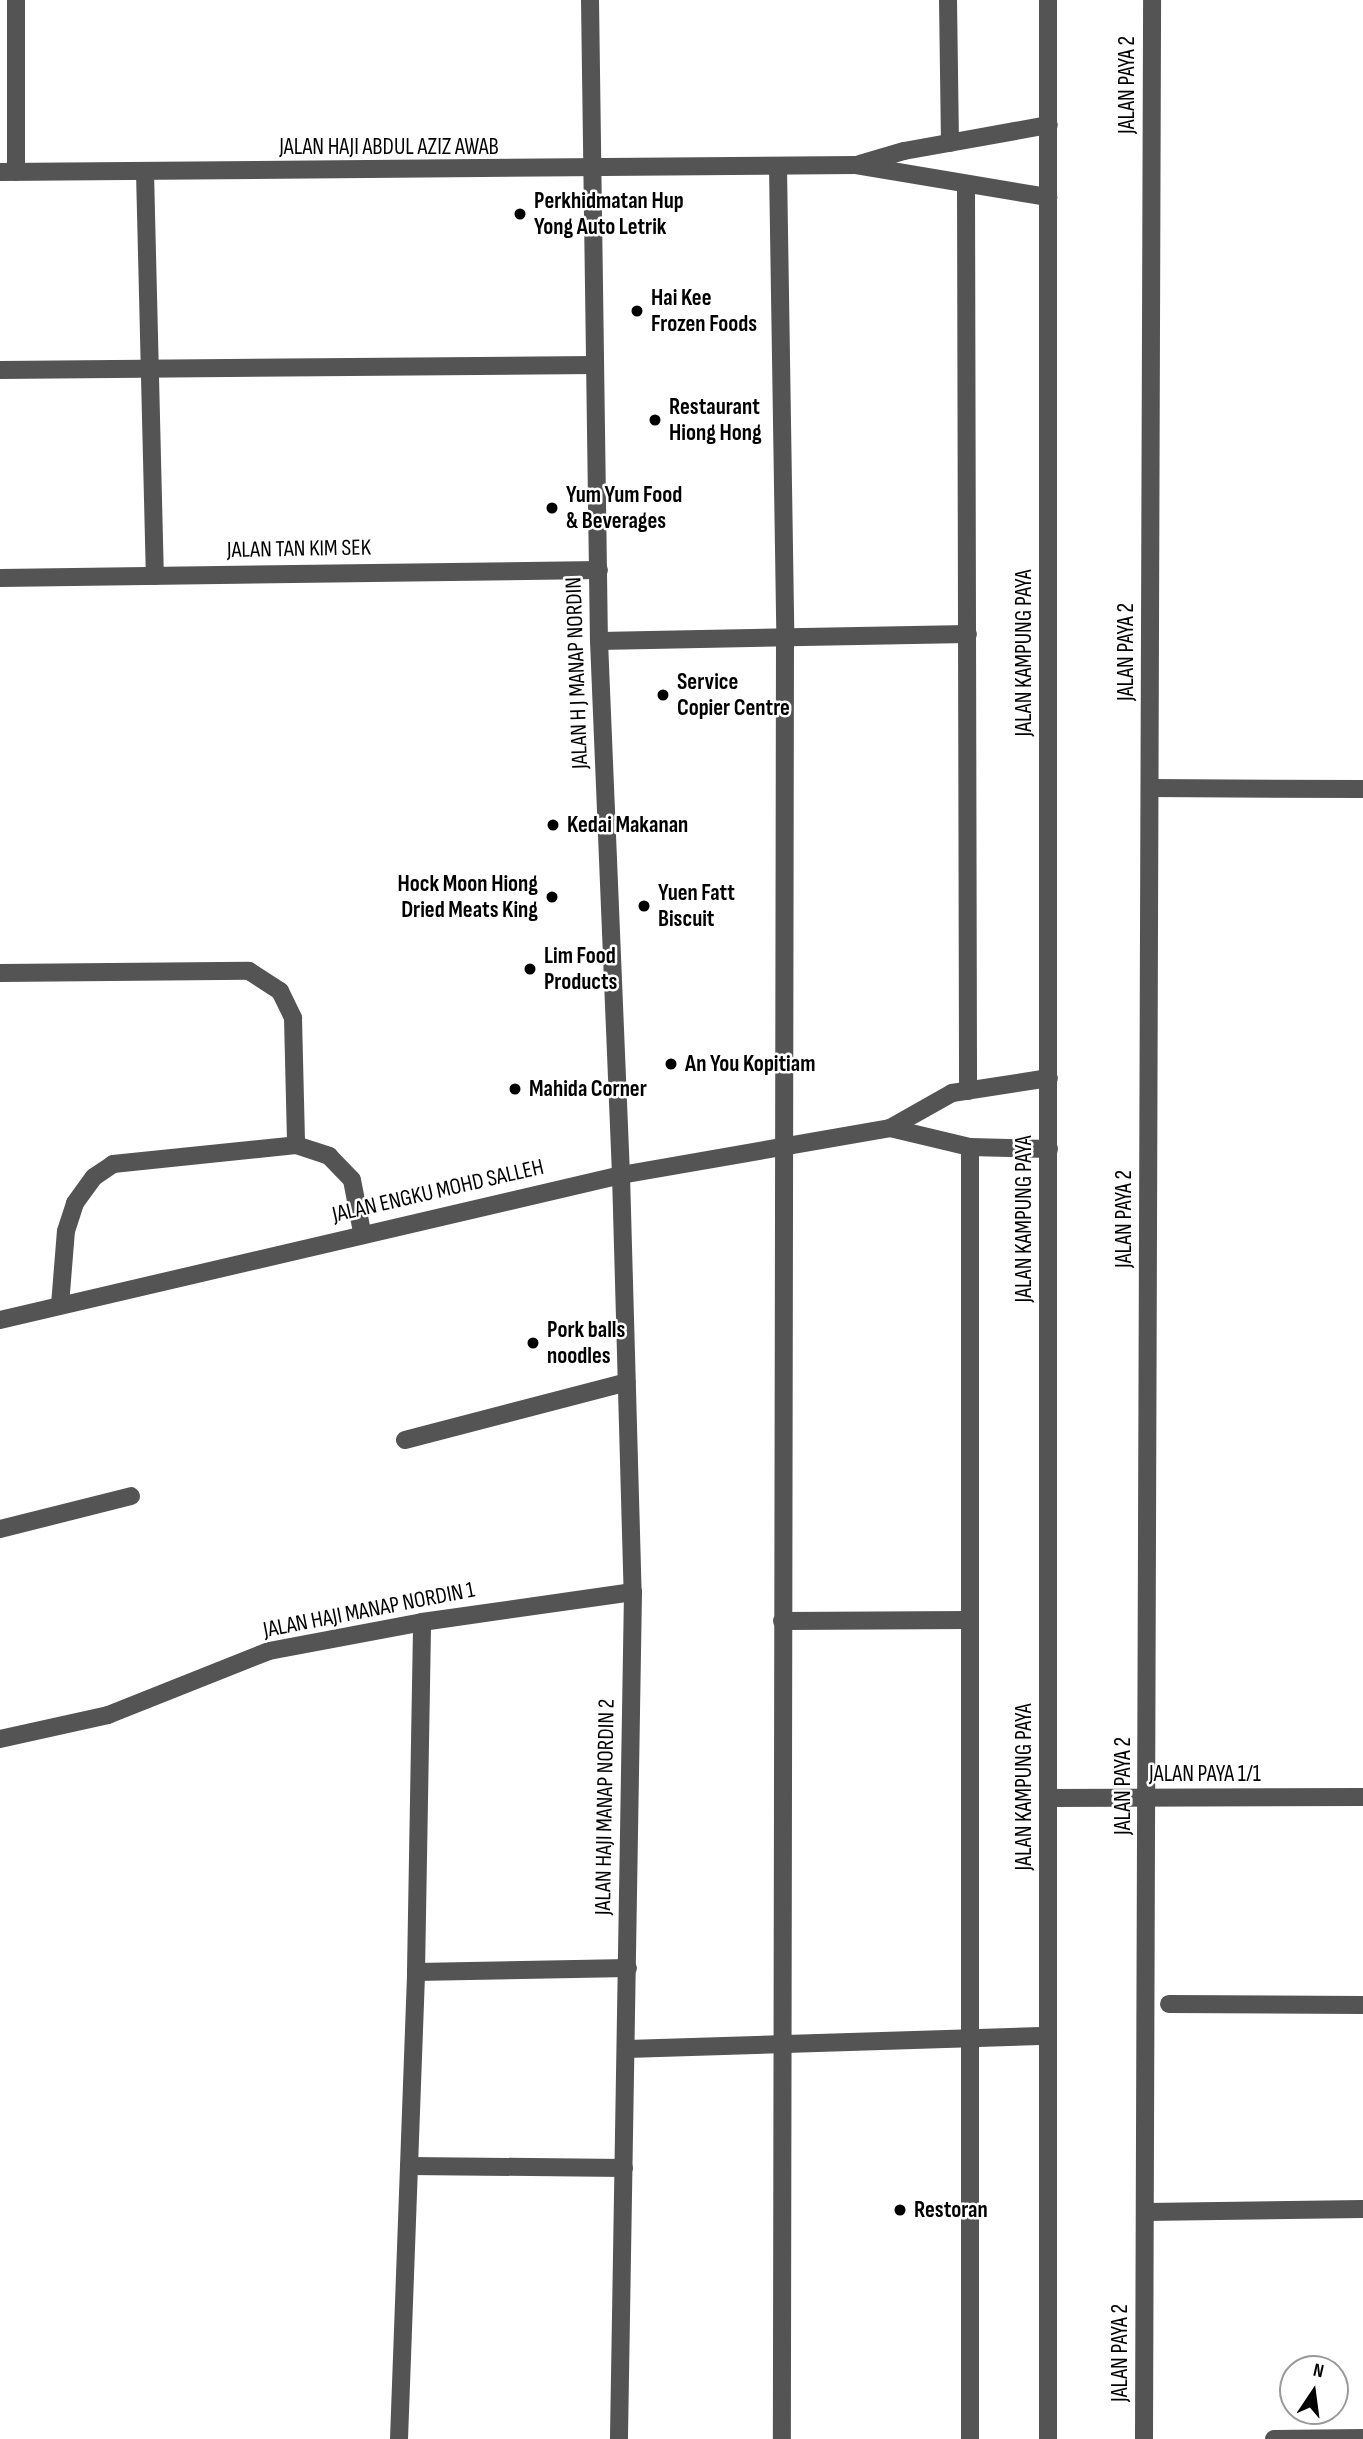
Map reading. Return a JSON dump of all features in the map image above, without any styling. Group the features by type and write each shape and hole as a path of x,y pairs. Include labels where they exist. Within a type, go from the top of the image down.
{"street":[{"path":"8,172 16,0"},
{"name":"JALAN H J MANAP NORDIN","path":"590,0 599,641 621,1175"},
{"path":"948,0 950,143"},
{"name":"JALAN KAMPUNG PAYA","path":"1048,0 1048,2439"},
{"name":"JALAN PAYA 2","path":"1144,2439 1152,0"},
{"path":"856,165 950,143 1049,125"},
{"path":"856,165 1048,197"},
{"name":"JALAN HAJI ABDUL AZIZ AWAB","path":"8,172 591,170 856,165"},
{"path":"778,167 785,638 782,2439"},
{"path":"145,172 155,576"},
{"path":"966,185 968,1091"},
{"path":"0,370 594,365"},
{"name":"JALAN TAN KIM SEK","path":"0,578 599,570"},
{"path":"599,641 968,634"},
{"path":"1150,788 1363,789"},
{"path":"0,973 249,971 280,991 293,1018 296,1145"},
{"name":"JALAN ENGKU MOHD SALLEH","path":"0,1320 362,1232 621,1175 890,1128 952,1093 1049,1078"},
{"name":"JALAN ENGKU MOHD SALLEH","path":"890,1128 970,1147 1049,1149"},
{"path":"60,1305 65,1231 75,1203 94,1177 113,1164 296,1145 329,1156 352,1180 362,1232"},
{"path":"970,1147 970,2439"},
{"name":"JALAN HAJI MANAP NORDIN 2","path":"619,2439 632,1591 621,1175"},
{"path":"405,1440 628,1382"},
{"path":"0,1529 131,1496"},
{"name":"JALAN HAJI MANAP NORDIN 1","path":"0,1739 108,1715 269,1651 422,1622 632,1591"},
{"path":"782,1621 969,1620"},
{"path":"398,2439 416,1972 422,1622"},
{"name":"JALAN PAYA 1/1","path":"1048,1798 1363,1797"},
{"path":"416,1972 628,1968"},
{"path":"1169,2004 1363,2005"},
{"path":"627,2049 1048,2036"},
{"path":"409,2166 624,2168"},
{"path":"1146,2212 1363,2209"},
{"path":"1274,2439 1363,2438"}],"place":[{"name":"Perkhidmatan Hup Yong Auto Letrik","path":"520,214"},
{"name":"Hai Kee Frozen Foods","path":"637,311"},
{"name":"Restaurant Hiong Hong","path":"655,420"},
{"name":"Yum Yum Food & Beverages","path":"552,508"},
{"name":"Service Copier Centre","path":"663,695"},
{"name":"Kedai Makanan","path":"553,825"},
{"name":"Hock Moon Hiong Dried Meats King","path":"552,897"},
{"name":"Yuen Fatt Biscuit","path":"644,906"},
{"name":"Lim Food Products","path":"530,969"},
{"name":"An You Kopitiam","path":"671,1064"},
{"name":"Mahida Corner","path":"515,1089"},
{"name":"Pork balls noodles","path":"533,1343"},
{"name":"Restoran","path":"900,2210"}]}
